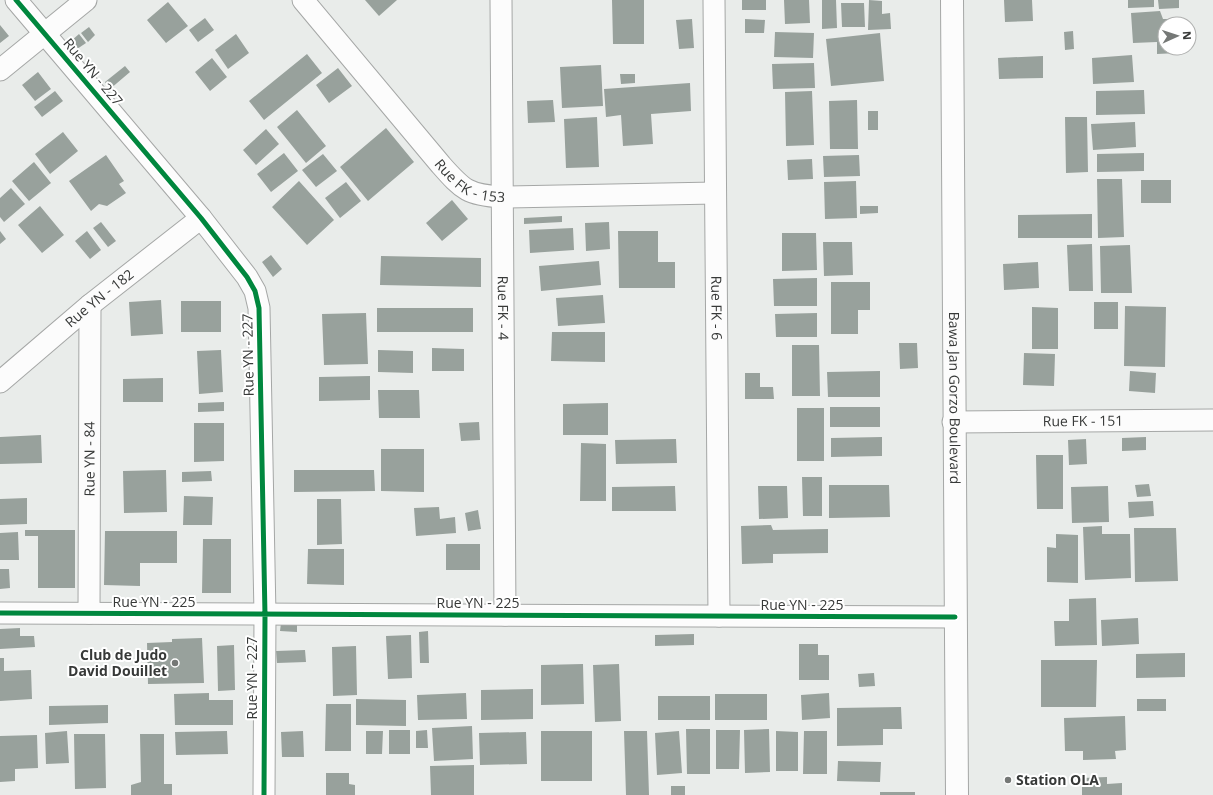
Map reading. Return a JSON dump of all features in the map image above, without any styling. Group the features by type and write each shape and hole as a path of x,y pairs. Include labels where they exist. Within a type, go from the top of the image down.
{"main road":[{"name":"Bawa Jan Gorzo Boulevard","path":"952,0 953,422 957,795"}],"street":[{"name":"Rue YN - 227","path":"16,0 201,218 248,276 255,290 259,308 265,614 264,795"},
{"path":"0,70 86,0"},
{"name":"Rue FK - 153","path":"303,0 456,182 467,191 481,196 502,197 715,193"},
{"name":"Rue FK - 4","path":"501,0 505,615"},
{"name":"Rue FK - 6","path":"714,0 719,616"},
{"name":"Rue YN - 182","path":"0,382 90,305 201,218"},
{"name":"Rue YN - 84","path":"89,613 90,305"},
{"name":"Rue FK - 151","path":"953,422 1213,420"},
{"name":"Rue YN - 225","path":"0,613 955,617"}],"building":[{"path":"365,0 397,0 379,16"},
{"path":"612,0 644,0 644,44 613,44"},
{"path":"742,0 766,0 766,10 742,10"},
{"path":"784,0 809,0 810,23 785,24"},
{"path":"822,0 836,0 837,28 822,29"},
{"path":"869,0 882,1 882,14 890,13 891,29 868,30"},
{"path":"1004,0 1032,0 1033,21 1005,22"},
{"path":"1128,0 1154,0 1154,7 1128,8"},
{"path":"1158,0 1179,0 1179,8 1159,9"},
{"path":"168,2 188,26 166,43 147,20"},
{"path":"841,3 864,3 865,27 842,27"},
{"path":"1160,11 1162,16 1157,16 1157,42 1133,43 1131,13"},
{"path":"205,18 214,30 198,42 189,30"},
{"path":"692,19 694,48 679,49 676,20"},
{"path":"745,19 765,20 764,33 745,33"},
{"path":"0,25 9,36 0,43"},
{"path":"89,27 95,35 88,42 81,33"},
{"path":"1073,31 1074,49 1065,50 1064,32"},
{"path":"775,32 814,33 813,58 774,57"},
{"path":"880,33 884,81 831,86 826,39"},
{"path":"79,34 86,43 77,49 71,41"},
{"path":"236,34 249,53 228,69 215,50"},
{"path":"307,54 322,73 264,120 249,101"},
{"path":"1132,55 1134,82 1093,84 1092,58"},
{"path":"1043,56 1043,78 999,79 998,58"},
{"path":"212,58 227,77 210,91 195,72"},
{"path":"814,63 815,88 773,89 772,64"},
{"path":"601,65 603,106 562,108 560,67"},
{"path":"125,66 130,72 110,89 105,82"},
{"path":"338,68 352,86 329,103 316,85"},
{"path":"38,72 51,89 35,101 22,85"},
{"path":"620,74 635,74 635,83 621,84"},
{"path":"690,83 691,111 651,114 653,144 623,146 621,115 606,117 604,89"},
{"path":"1144,90 1145,114 1096,115 1096,91"},
{"path":"55,91 63,101 42,117 34,107"},
{"path":"812,91 814,145 786,146 785,92"},
{"path":"553,100 555,122 528,123 527,101"},
{"path":"857,100 858,149 830,149 829,101"},
{"path":"297,110 326,146 306,163 277,127"},
{"path":"868,111 878,111 878,130 868,130"},
{"path":"597,117 599,167 566,168 564,119"},
{"path":"1065,117 1087,117 1088,172 1066,173"},
{"path":"1135,122 1136,147 1093,150 1091,124"},
{"path":"386,128 414,162 368,201 340,167"},
{"path":"266,129 279,144 256,165 243,150"},
{"path":"63,132 78,151 50,174 35,154"},
{"path":"284,153 298,171 271,192 257,174"},
{"path":"1144,153 1144,171 1097,172 1097,154"},
{"path":"323,154 337,171 316,187 302,170"},
{"path":"106,155 124,181 119,184 126,193 107,206 99,204 91,211 69,181"},
{"path":"859,155 860,176 824,177 823,156"},
{"path":"812,159 813,179 788,180 787,160"},
{"path":"34,162 51,183 29,201 12,181"},
{"path":"1097,179 1122,179 1124,237 1098,238"},
{"path":"1141,180 1171,180 1171,203 1141,203"},
{"path":"299,181 334,220 307,245 272,207"},
{"path":"856,181 857,218 825,219 824,182"},
{"path":"346,182 361,201 340,218 325,198"},
{"path":"11,188 25,204 4,222 0,217 0,198"},
{"path":"452,200 468,219 442,241 426,223"},
{"path":"40,206 64,235 42,253 18,225"},
{"path":"860,206 878,206 878,213 860,214"},
{"path":"1092,214 1092,238 1018,238 1018,215"},
{"path":"562,216 562,222 524,224 524,218"},
{"path":"101,222 116,241 108,247 93,228"},
{"path":"609,222 610,249 586,251 585,223"},
{"path":"573,228 574,250 530,253 529,230"},
{"path":"0,231 6,239 0,244"},
{"path":"87,231 101,250 90,259 75,241"},
{"path":"618,231 658,231 658,262 675,262 675,288 619,288"},
{"path":"782,233 816,233 817,270 782,271"},
{"path":"823,242 852,242 853,275 824,276"},
{"path":"1092,244 1093,291 1069,291 1067,245"},
{"path":"1130,245 1132,293 1101,293 1100,246"},
{"path":"271,255 282,269 273,277 262,262"},
{"path":"381,256 481,258 481,287 380,285"},
{"path":"599,261 601,285 541,291 539,266"},
{"path":"1038,262 1039,288 1004,290 1003,264"},
{"path":"817,278 817,306 774,306 773,279"},
{"path":"831,282 870,282 870,310 858,310 858,334 831,334"},
{"path":"603,295 605,323 558,326 556,298"},
{"path":"161,300 163,334 131,336 129,302"},
{"path":"181,301 221,301 221,332 181,332"},
{"path":"1094,302 1118,302 1118,329 1094,329"},
{"path":"1125,306 1166,307 1165,367 1124,366"},
{"path":"1032,307 1058,308 1058,349 1032,349"},
{"path":"377,308 473,308 473,332 377,332"},
{"path":"366,313 368,364 324,365 322,314"},
{"path":"817,313 817,337 776,337 775,314"},
{"path":"552,332 605,332 605,362 551,361"},
{"path":"899,343 917,343 918,368 900,369"},
{"path":"792,345 819,345 820,396 792,396"},
{"path":"432,348 464,349 464,371 432,371"},
{"path":"221,350 223,392 199,394 197,351"},
{"path":"378,350 413,351 413,373 378,372"},
{"path":"1024,353 1055,354 1054,386 1023,385"},
{"path":"880,371 880,397 828,397 827,372"},
{"path":"1130,371 1156,373 1155,393 1129,391"},
{"path":"745,373 760,373 760,387 773,387 774,399 745,399"},
{"path":"370,376 370,400 319,401 319,377"},
{"path":"163,378 163,402 123,402 123,379"},
{"path":"378,390 419,390 420,418 379,418"},
{"path":"224,402 224,411 198,412 198,403"},
{"path":"608,403 608,435 563,435 563,404"},
{"path":"830,407 880,407 880,427 830,427"},
{"path":"797,408 824,408 824,461 797,461"},
{"path":"479,422 480,440 461,441 459,423"},
{"path":"194,423 224,423 224,461 194,462"},
{"path":"41,435 42,463 0,464 0,437"},
{"path":"882,437 882,456 831,457 831,438"},
{"path":"1146,437 1146,450 1122,451 1122,438"},
{"path":"676,439 677,463 616,464 615,440"},
{"path":"1086,439 1087,464 1069,465 1068,440"},
{"path":"581,443 606,444 606,501 580,501"},
{"path":"381,449 424,449 424,492 381,491"},
{"path":"1036,455 1063,455 1063,509 1037,509"},
{"path":"166,470 167,512 124,513 123,471"},
{"path":"294,470 374,470 375,491 294,492"},
{"path":"211,471 212,481 182,482 182,472"},
{"path":"802,477 822,477 822,516 803,516"},
{"path":"1149,484 1151,496 1137,497 1135,485"},
{"path":"829,485 889,485 890,517 829,518"},
{"path":"675,486 676,511 612,511 612,487"},
{"path":"758,486 787,486 788,518 759,519"},
{"path":"1108,486 1109,522 1072,523 1071,487"},
{"path":"184,496 213,497 212,525 183,525"},
{"path":"27,498 27,524 0,525 0,499"},
{"path":"317,499 341,499 342,544 317,545"},
{"path":"1153,501 1154,516 1129,518 1128,502"},
{"path":"439,507 440,519 455,517 456,533 416,536 414,508"},
{"path":"478,510 481,529 468,531 465,513"},
{"path":"771,525 773,530 828,529 828,553 773,554 773,563 742,564 741,526"},
{"path":"1102,526 1102,534 1130,534 1131,578 1085,580 1083,527"},
{"path":"1134,528 1176,528 1178,581 1135,582"},
{"path":"25,530 75,530 75,588 38,588 38,536 25,536"},
{"path":"105,531 177,531 177,563 140,563 140,586 104,585"},
{"path":"18,532 19,560 0,560 0,533"},
{"path":"1056,534 1078,535 1078,583 1047,582 1047,547 1056,548"},
{"path":"203,539 231,539 231,593 202,593"},
{"path":"446,544 480,544 480,570 446,570"},
{"path":"308,549 344,549 344,585 307,584"},
{"path":"0,569 9,569 10,588 0,589"},
{"path":"1096,598 1097,645 1055,646 1054,621 1069,621 1069,599"},
{"path":"1138,618 1139,644 1102,646 1101,620"},
{"path":"281,623 297,624 297,632 280,631"},
{"path":"20,628 20,636 34,636 35,647 0,649 0,629"},
{"path":"428,631 429,663 420,663 419,632"},
{"path":"694,634 694,645 655,646 655,635"},
{"path":"411,635 412,678 388,679 386,636"},
{"name":"Club de Judo David Douillet","path":"202,638 204,683 148,684 147,643 172,642 172,639"},
{"path":"799,644 818,644 818,655 829,655 829,680 799,680"},
{"path":"234,645 235,690 218,691 217,646"},
{"path":"356,646 357,695 333,696 332,647"},
{"path":"305,650 306,662 277,663 276,651"},
{"path":"1185,653 1185,677 1136,678 1136,654"},
{"path":"0,658 4,658 4,671 31,670 32,699 0,701"},
{"path":"1041,660 1097,660 1096,707 1041,707"},
{"path":"583,664 584,704 541,705 541,665"},
{"path":"619,664 621,721 595,722 593,665"},
{"path":"874,673 875,686 859,687 858,674"},
{"path":"533,689 533,719 481,720 481,690"},
{"path":"209,693 209,700 233,700 233,725 175,725 174,694"},
{"path":"466,693 467,719 418,720 417,695"},
{"path":"829,693 830,718 802,720 801,695"},
{"path":"715,694 767,694 767,720 715,720"},
{"path":"658,696 710,696 710,720 658,720"},
{"path":"356,699 406,700 406,726 356,725"},
{"path":"1137,699 1166,699 1166,711 1137,711"},
{"path":"326,704 351,704 351,751 325,751"},
{"path":"108,705 108,723 49,725 49,706"},
{"path":"901,707 902,729 883,729 883,745 837,746 837,708"},
{"path":"1125,716 1126,750 1115,751 1116,759 1083,760 1083,751 1065,751 1064,718"},
{"path":"472,726 473,759 434,761 432,728"},
{"path":"686,729 710,729 710,774 687,774"},
{"path":"769,729 770,772 745,773 744,730"},
{"path":"389,730 410,730 410,754 389,754"},
{"path":"427,730 428,748 416,748 416,731"},
{"path":"716,730 740,730 739,769 716,769"},
{"path":"67,731 69,763 46,764 45,733"},
{"path":"227,731 228,754 176,755 175,732"},
{"path":"303,731 304,757 282,757 281,732"},
{"path":"366,731 383,731 382,754 366,754"},
{"path":"541,731 592,731 592,781 541,781"},
{"path":"624,731 647,731 649,795 626,795"},
{"path":"679,731 682,773 657,775 655,733"},
{"path":"776,731 798,732 798,771 776,771"},
{"path":"804,731 827,731 827,774 803,774"},
{"path":"526,732 527,764 480,765 479,733"},
{"path":"74,734 105,734 106,788 75,789"},
{"path":"140,734 164,734 164,784 172,784 172,795 131,795 131,785 141,782"},
{"path":"37,735 38,768 15,769 15,781 0,782 0,736"},
{"path":"838,761 881,762 880,782 837,781"},
{"path":"474,765 474,795 431,795 430,766"},
{"path":"326,773 349,773 349,784 355,785 355,795 326,795"},
{"path":"1107,777 1107,784 1122,783 1122,795 1082,795 1082,778"},
{"path":"671,786 685,786 685,795 671,795"},
{"path":"880,792 915,792 915,795 880,795"}],"cycle path":[{"path":"16,0 201,218 247,277 255,291 259,308 265,615 264,795"},
{"path":"0,613 955,617"}],"place":[{"name":"Club de Judo David Douillet","path":"175,663"},
{"name":"Station OLA","path":"1008,780"}]}
